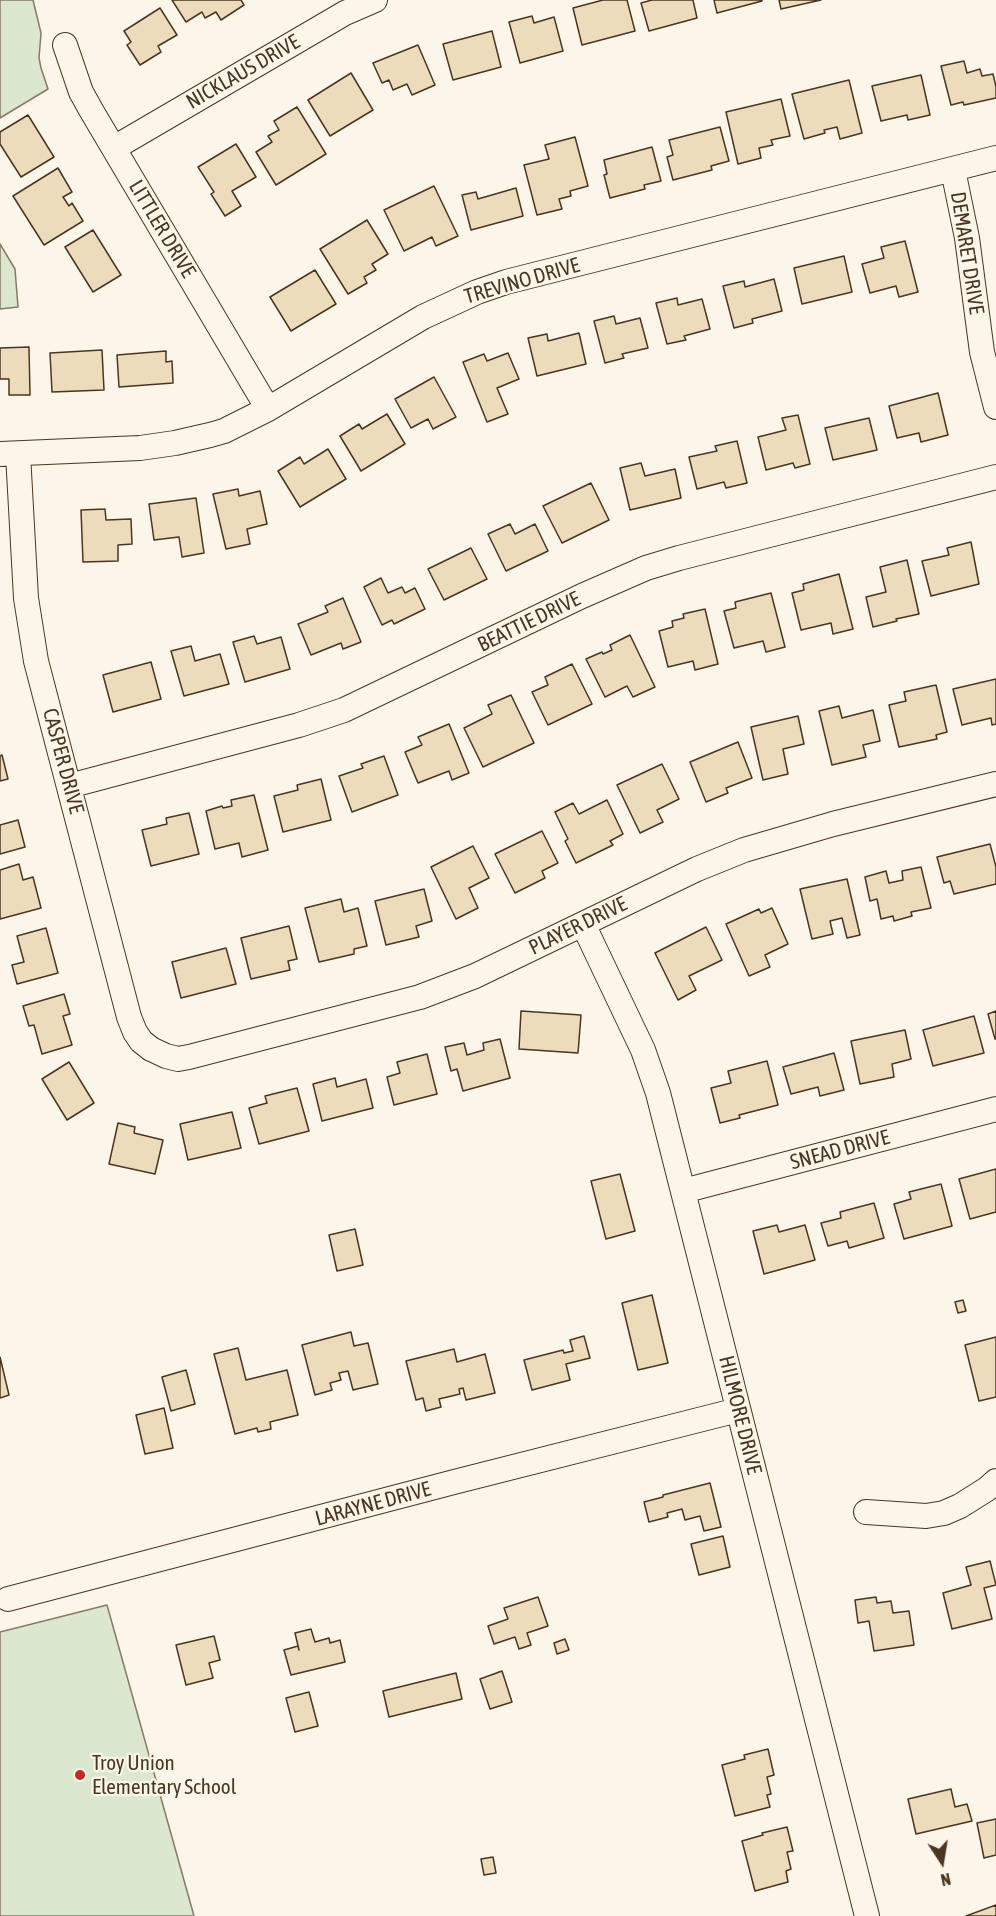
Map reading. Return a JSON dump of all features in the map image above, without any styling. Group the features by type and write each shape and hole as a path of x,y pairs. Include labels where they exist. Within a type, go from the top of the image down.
{"street":[{"name":"NICKLAUS DRIVE","path":"114,148 345,13 375,0"},
{"name":"LITTLER DRIVE","path":"64,45 84,98 268,409"},
{"name":"TREVINO DRIVE","path":"9,454 140,448 176,443 224,430 268,409 423,317 477,292 506,282 996,159"},
{"name":"DEMARET DRIVE","path":"952,170 967,238 982,352 996,407"},
{"name":"CASPER DRIVE","path":"9,454 36,661 129,1017 141,1041 158,1053"},
{"name":"BEATTIE DRIVE","path":"69,786 299,725 344,710 582,596 646,568 996,477"},
{"name":"PLAYER DRIVE","path":"158,1053 178,1059 189,1057 420,997 475,976 697,869 744,850 833,824 996,784"},
{"name":"HILMORE DRIVE","path":"583,924 647,1061 658,1093 867,1916"},
{"name":"SNEAD DRIVE","path":"683,1191 996,1109"},
{"name":"LARAYNE DRIVE","path":"8,1599 738,1410"},
{"path":"866,1512 926,1516 944,1513 960,1506 996,1482"}],"green space":[{"path":"0,0 33,0 41,33 39,58 48,89 0,118"},
{"path":"0,244 15,269 18,307 0,309"},
{"name":"Troy Union Elementary School","path":"107,1605 194,1916 0,1916 0,1632"}],"building":[{"path":"172,0 241,0 244,5 221,20 216,12 205,18 202,12 186,22"},
{"path":"603,0 627,0 635,31 582,45 573,8"},
{"path":"652,0 693,0 697,18 649,31 641,3"},
{"path":"714,0 762,0 762,1 717,13"},
{"path":"779,0 821,0 781,9"},
{"path":"160,8 177,35 158,46 161,52 140,65 127,45 131,42 124,31"},
{"path":"532,16 534,23 554,17 563,51 520,63 509,22"},
{"path":"492,31 501,67 453,80 443,44"},
{"path":"418,45 435,85 412,95 407,84 393,90 389,80 382,83 373,63"},
{"path":"964,61 967,73 980,69 982,76 993,74 996,98 964,105 963,102 951,105 941,66"},
{"path":"351,73 373,110 330,136 308,100"},
{"path":"921,75 930,115 908,120 907,115 881,121 872,86"},
{"path":"849,80 862,133 840,139 837,127 804,139 792,94"},
{"path":"781,99 790,136 771,140 773,145 759,148 761,158 738,164 726,112"},
{"path":"297,107 326,154 276,185 256,152 272,142 268,136 279,130 274,121"},
{"path":"28,115 54,157 21,177 0,144 0,132"},
{"path":"720,127 729,161 711,166 712,170 673,180 667,157 673,155 669,140"},
{"path":"575,137 588,186 570,191 571,196 559,199 562,209 537,215 524,165 549,159 545,145"},
{"path":"236,144 256,177 232,191 241,206 225,216 211,194 214,192 198,167"},
{"path":"652,147 661,181 644,185 645,189 610,198 604,175 607,174 604,160"},
{"path":"58,168 72,192 63,197 69,206 72,203 83,221 44,245 13,196"},
{"path":"434,186 458,236 436,246 432,237 404,251 384,210"},
{"path":"516,188 523,216 471,230 462,195 476,192 478,199"},
{"path":"367,220 388,254 372,264 376,270 364,277 367,283 348,294 320,249"},
{"path":"93,230 121,275 93,292 65,247"},
{"path":"905,241 918,292 899,297 896,286 870,293 862,264 884,258 881,247"},
{"path":"844,256 852,292 802,304 794,268"},
{"path":"315,270 336,304 291,331 270,297"},
{"path":"774,279 782,311 752,319 753,323 734,328 723,286 744,281 745,287"},
{"path":"677,298 678,305 702,299 710,329 684,336 686,340 667,344 656,303"},
{"path":"614,316 616,324 640,318 648,348 622,354 624,358 605,363 594,321"},
{"path":"579,333 586,364 537,376 528,338 547,334 548,341"},
{"path":"29,347 30,395 9,395 9,379 0,379 0,348"},
{"path":"102,350 104,390 52,392 50,353"},
{"path":"166,351 166,362 172,361 173,383 119,387 117,355"},
{"path":"508,353 519,379 497,388 508,414 487,422 463,362 484,354 487,361"},
{"path":"434,377 456,417 433,429 428,419 411,428 395,399"},
{"path":"938,393 948,435 921,442 919,433 897,438 889,406"},
{"path":"387,414 405,444 361,471 340,436 359,424 362,429"},
{"path":"798,415 810,464 795,468 793,463 766,470 758,437 786,430 782,418"},
{"path":"869,418 877,450 833,460 825,428"},
{"path":"737,441 747,483 726,488 724,482 697,489 689,457 717,451 715,446"},
{"path":"328,449 346,479 300,507 278,471 300,457 304,464"},
{"path":"641,463 645,476 675,469 681,498 630,510 620,468"},
{"path":"591,483 609,520 562,543 543,506"},
{"path":"238,489 239,496 260,491 267,524 247,529 250,544 226,549 213,494"},
{"path":"196,498 204,553 182,557 179,537 154,540 149,504"},
{"path":"105,509 106,520 131,519 132,544 118,545 118,561 83,562 81,510"},
{"path":"510,524 515,534 535,524 548,551 506,571 488,534"},
{"path":"971,542 979,584 931,596 922,561 949,555 947,548"},
{"path":"471,548 487,579 444,600 428,569"},
{"path":"907,560 919,614 873,627 866,597 886,592 880,567"},
{"path":"839,574 853,629 833,634 831,623 801,630 792,593 804,590 803,584"},
{"path":"381,578 388,593 402,587 405,593 415,588 425,609 394,624 392,620 382,625 364,587"},
{"path":"771,593 785,647 766,652 763,641 734,648 724,611 736,608 735,602"},
{"path":"343,598 361,642 343,649 341,643 311,655 298,624 328,612 325,606"},
{"path":"705,609 718,664 695,670 693,661 668,667 659,631 673,627 672,621 684,618 683,614"},
{"path":"630,635 655,687 633,697 627,686 605,697 586,659 612,650 610,645"},
{"path":"254,636 257,644 281,637 290,669 245,682 233,642"},
{"path":"191,646 195,661 220,654 229,684 184,696 171,651"},
{"path":"151,662 161,699 113,712 103,675"},
{"path":"572,664 592,704 548,725 532,692 548,685 545,677"},
{"path":"996,679 996,724 992,725 991,718 962,725 953,689"},
{"path":"936,685 947,732 936,735 937,739 899,747 889,705 906,701 904,692"},
{"path":"511,695 534,743 483,767 464,728 492,714 488,705"},
{"path":"839,706 842,718 873,710 880,741 863,745 866,757 832,765 819,711"},
{"path":"798,716 804,744 783,749 788,774 763,780 751,727"},
{"path":"449,724 469,773 452,780 449,771 418,783 405,752 422,745 418,737"},
{"path":"738,742 752,778 726,788 728,793 706,802 690,762"},
{"path":"2,755 8,779 0,781 0,756"},
{"path":"384,756 398,795 352,812 339,776 363,768 361,764"},
{"path":"662,764 679,799 657,810 663,822 640,833 617,785"},
{"path":"321,779 331,820 283,832 274,796 298,790 297,785"},
{"path":"254,795 268,850 242,857 239,843 215,849 206,811 222,806 223,808 232,806 231,800"},
{"path":"607,800 623,834 610,841 613,845 576,863 555,812 573,803 579,814"},
{"path":"189,813 199,854 151,866 142,830 167,824 166,818"},
{"path":"18,820 25,847 0,854 0,825"},
{"path":"542,831 558,863 542,871 545,878 515,893 495,854"},
{"path":"990,844 996,867 996,884 954,894 950,881 944,883 937,857"},
{"path":"473,846 489,878 469,888 478,908 456,919 431,867"},
{"path":"19,864 23,880 33,877 41,908 0,919 0,870"},
{"path":"921,867 931,908 911,912 912,916 894,921 893,916 881,919 877,899 870,901 865,877 886,871 889,883 903,880 902,871"},
{"path":"847,879 860,935 847,938 842,918 830,921 833,934 812,939 800,889"},
{"path":"424,889 432,921 416,926 419,937 386,945 375,901"},
{"path":"341,899 344,912 358,908 367,946 354,949 354,954 319,962 305,908"},
{"path":"772,908 788,944 765,955 770,967 749,976 726,924 759,909 761,913"},
{"path":"289,926 297,959 288,961 290,970 251,979 241,938"},
{"path":"706,927 722,960 689,976 696,990 678,1000 655,953"},
{"path":"46,928 58,973 17,984 12,965 24,962 17,936"},
{"path":"226,948 236,984 181,998 172,962"},
{"path":"64,994 70,1014 63,1016 72,1045 42,1054 34,1025 29,1026 23,1006"},
{"path":"521,1011 581,1015 578,1053 519,1049"},
{"path":"996,1011 996,1039 995,1039 988,1014"},
{"path":"974,1016 984,1053 933,1066 923,1030"},
{"path":"905,1030 911,1059 892,1064 894,1077 860,1084 851,1041"},
{"path":"500,1039 510,1078 463,1091 457,1069 451,1071 445,1047 464,1043 467,1055 484,1050 483,1043"},
{"path":"834,1053 844,1090 820,1096 818,1087 791,1094 783,1067"},
{"path":"427,1054 437,1094 394,1105 387,1077 400,1073 397,1062"},
{"path":"767,1061 778,1105 739,1115 740,1118 720,1123 711,1088 731,1083 728,1071"},
{"path":"69,1062 94,1103 67,1120 42,1079"},
{"path":"335,1078 337,1087 366,1079 373,1108 322,1121 313,1084"},
{"path":"297,1088 309,1131 259,1144 249,1108 267,1103 265,1096"},
{"path":"232,1112 241,1148 188,1160 180,1124"},
{"path":"118,1123 135,1127 134,1133 163,1140 155,1174 109,1164"},
{"path":"996,1169 996,1212 970,1219 959,1179"},
{"path":"620,1174 635,1231 606,1239 591,1181"},
{"path":"941,1184 952,1226 904,1239 894,1204 911,1199 909,1192"},
{"path":"874,1203 884,1238 849,1248 847,1241 828,1246 821,1223 841,1218 840,1212"},
{"path":"777,1225 779,1232 805,1225 815,1260 764,1274 753,1231"},
{"path":"355,1229 363,1265 337,1271 329,1235"},
{"path":"652,1295 668,1363 638,1370 622,1303"},
{"path":"963,1300 966,1311 958,1313 955,1302"},
{"path":"351,1332 354,1346 368,1343 378,1384 353,1390 348,1371 339,1373 341,1380 330,1383 332,1390 315,1395 302,1345"},
{"path":"584,1336 590,1358 566,1364 570,1380 532,1390 524,1360 563,1350 564,1353 573,1351 570,1340"},
{"path":"996,1337 996,1397 979,1401 965,1345"},
{"path":"238,1348 246,1380 287,1370 298,1415 270,1422 271,1429 258,1432 257,1428 235,1434 214,1354"},
{"path":"454,1349 457,1362 485,1354 495,1393 466,1400 463,1388 459,1389 460,1394 439,1399 441,1407 426,1411 423,1398 416,1400 406,1361"},
{"path":"0,1357 9,1395 0,1398"},
{"path":"186,1370 195,1404 171,1411 162,1377"},
{"path":"164,1408 173,1448 145,1454 136,1415"},
{"path":"710,1483 721,1527 704,1531 700,1516 685,1520 682,1509 667,1513 668,1517 649,1522 644,1502"},
{"path":"723,1536 730,1567 699,1575 691,1544"},
{"path":"990,1561 996,1585 984,1588 992,1619 952,1629 943,1593 971,1585 966,1567"},
{"path":"538,1597 548,1626 527,1633 531,1645 519,1649 515,1637 494,1644 488,1626 508,1619 504,1608"},
{"path":"876,1597 877,1603 891,1601 893,1613 909,1611 914,1645 874,1651 869,1621 858,1623 855,1600"},
{"path":"311,1629 315,1642 329,1638 330,1643 340,1640 345,1662 291,1675 284,1650 298,1646 299,1650 295,1633"},
{"path":"214,1636 220,1660 209,1663 213,1678 186,1685 176,1645"},
{"path":"565,1639 569,1650 557,1654 554,1643"},
{"path":"502,1671 512,1702 490,1709 480,1679"},
{"path":"456,1673 462,1699 389,1717 383,1691"},
{"path":"309,1692 318,1726 295,1732 286,1698"},
{"path":"768,1749 774,1775 767,1777 771,1794 767,1795 770,1807 735,1816 722,1765 745,1759 744,1755"},
{"path":"951,1789 955,1807 967,1804 972,1821 916,1834 908,1799"},
{"path":"996,1819 996,1855 984,1858 977,1823"},
{"path":"787,1827 793,1851 787,1852 791,1869 786,1871 788,1882 755,1891 742,1841"},
{"path":"493,1857 496,1873 484,1875 481,1859"},
{"path":"996,1905 996,1916 966,1916"}],"place":[{"name":"Troy Union Elementary School","path":"80,1775"}]}
